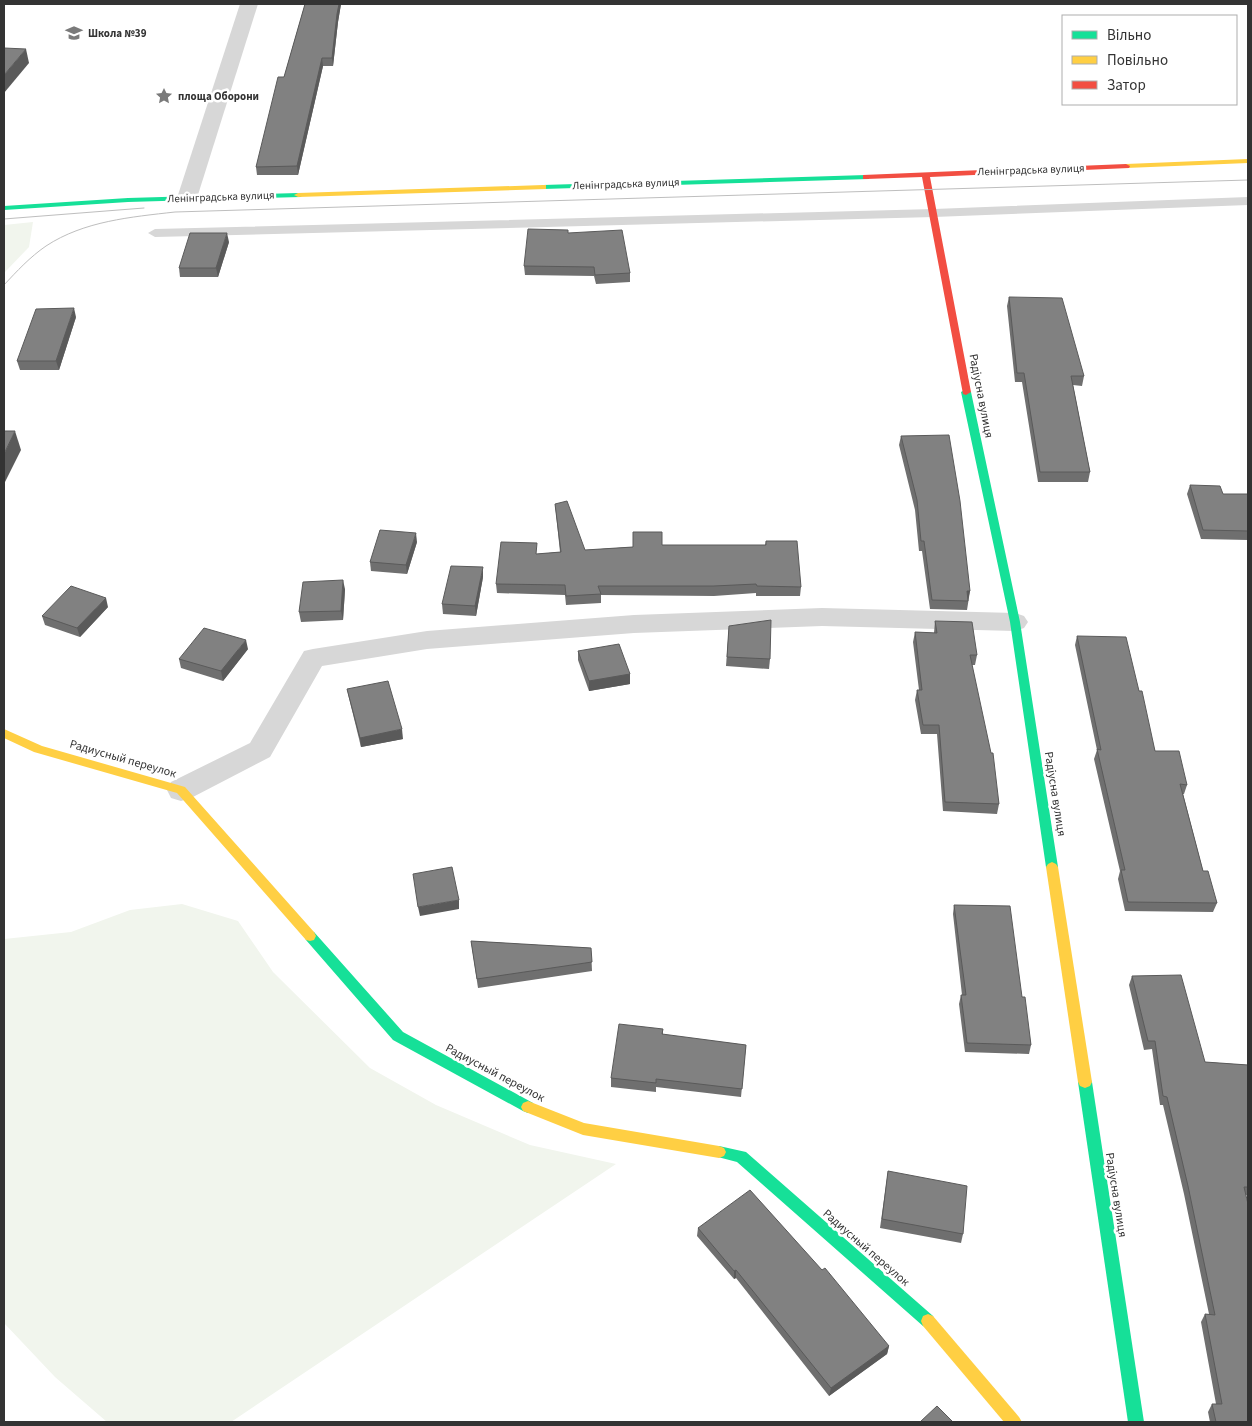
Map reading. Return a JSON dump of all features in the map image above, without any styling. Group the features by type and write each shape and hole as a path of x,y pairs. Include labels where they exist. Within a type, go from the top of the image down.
{"street":[{"path":"187,198 249,4"},
{"name":"Ленінградська вулиця","path":"4,208 187,198 926,174 1248,161"},
{"name":"Радіусна вулиця","path":"926,174 963,378 1015,622 1136,1422"},
{"path":"181,790 260,750 313,658 427,640 634,624 822,617 1015,622"},
{"name":"Радиусный переулок","path":"4,733 38,749 181,790 398,1036 520,1104 583,1129 741,1156 937,1328 1014,1422"}],"lane":[{"path":"155,233 934,213 1248,201"}],"shaded area":[{"path":"33,222 29,247 4,273 4,225"},
{"path":"182,904 238,921 273,972 370,1068 436,1105 530,1145 616,1164 231,1422 107,1422 55,1377 4,1323 4,939 71,932 130,910"}],"building":[{"path":"305,4 339,4 332,58 322,58 297,166 256,167 278,77 284,77"},
{"path":"4,48 26,49 4,75"},
{"path":"528,229 568,230 568,233 622,230 630,273 595,275 594,267 524,266"},
{"path":"190,233 227,233 216,268 179,268"},
{"path":"1009,297 1062,298 1084,376 1071,376 1090,472 1040,472 1024,373 1017,373"},
{"path":"74,308 56,361 17,361 36,309"},
{"path":"4,431 15,431 4,454"},
{"path":"949,435 960,501 970,591 967,591 968,601 932,600 924,541 921,541 917,500 901,436"},
{"path":"1190,485 1220,486 1223,494 1248,494 1248,531 1203,530"},
{"path":"567,501 585,550 633,547 633,532 662,532 662,545 766,545 766,541 797,541 801,587 757,586 756,584 598,586 601,594 566,596 565,585 496,584 501,542 537,543 536,554 561,552 555,504"},
{"path":"380,530 416,533 406,565 370,562"},
{"path":"451,566 483,567 475,606 442,604"},
{"path":"343,580 341,611 299,612 303,582"},
{"path":"71,586 106,598 77,628 42,616"},
{"path":"771,620 770,659 727,657 729,626"},
{"path":"935,621 972,622 977,655 970,655 991,753 993,753 999,804 945,802 939,725 923,725 917,690 922,690 915,632 937,633"},
{"path":"204,628 246,640 221,671 179,659"},
{"path":"1077,636 1126,637 1139,691 1142,691 1155,751 1179,751 1187,785 1180,784 1203,871 1208,871 1217,903 1128,902 1121,870 1125,870 1097,749 1101,750"},
{"path":"619,644 630,674 589,681 578,651"},
{"path":"388,681 402,729 360,738 347,689"},
{"path":"452,867 459,900 418,907 413,874"},
{"path":"954,905 1010,906 1022,997 1025,997 1031,1045 967,1043 961,995 966,995"},
{"path":"471,941 591,948 592,962 477,979"},
{"path":"1181,975 1205,1062 1248,1065 1248,1187 1244,1187 1248,1204 1248,1422 1216,1422 1212,1404 1222,1404 1205,1314 1215,1315 1167,1097 1163,1096 1155,1041 1148,1041 1132,976"},
{"path":"619,1024 663,1029 662,1034 746,1045 742,1089 656,1079 656,1083 611,1078"},
{"path":"888,1171 967,1186 963,1234 882,1219"},
{"path":"750,1190 822,1270 825,1268 889,1346 831,1388 736,1270 734,1271 698,1228"},
{"path":"937,1406 953,1422 920,1422"}],"tram line":[{"path":"4,285 40,250 76,231 108,222 175,212 1248,180"},
{"path":"4,219 144,208"}],"traffic: fast":[{"path":"543,187 866,177"},
{"path":"4,208 128,200 298,195"},
{"path":"966,392 1015,622 1052,867"},
{"path":"310,936 398,1036 528,1107"},
{"path":"1085,1082 1136,1422"},
{"path":"719,1152 741,1156 928,1321"}],"traffic: slow":[{"path":"1126,166 1248,161"},
{"path":"298,195 543,187"},
{"path":"4,733 38,749 181,790 310,936"},
{"path":"1052,867 1085,1082"},
{"path":"528,1107 583,1129 719,1152"},
{"path":"928,1321 1014,1422"}],"traffic: jam":[{"path":"866,177 1126,166"},
{"path":"926,175 966,392"}],"place":[{"name":"Школа №39","path":"74,33"},
{"name":"площа Оборони","path":"164,96"}]}
